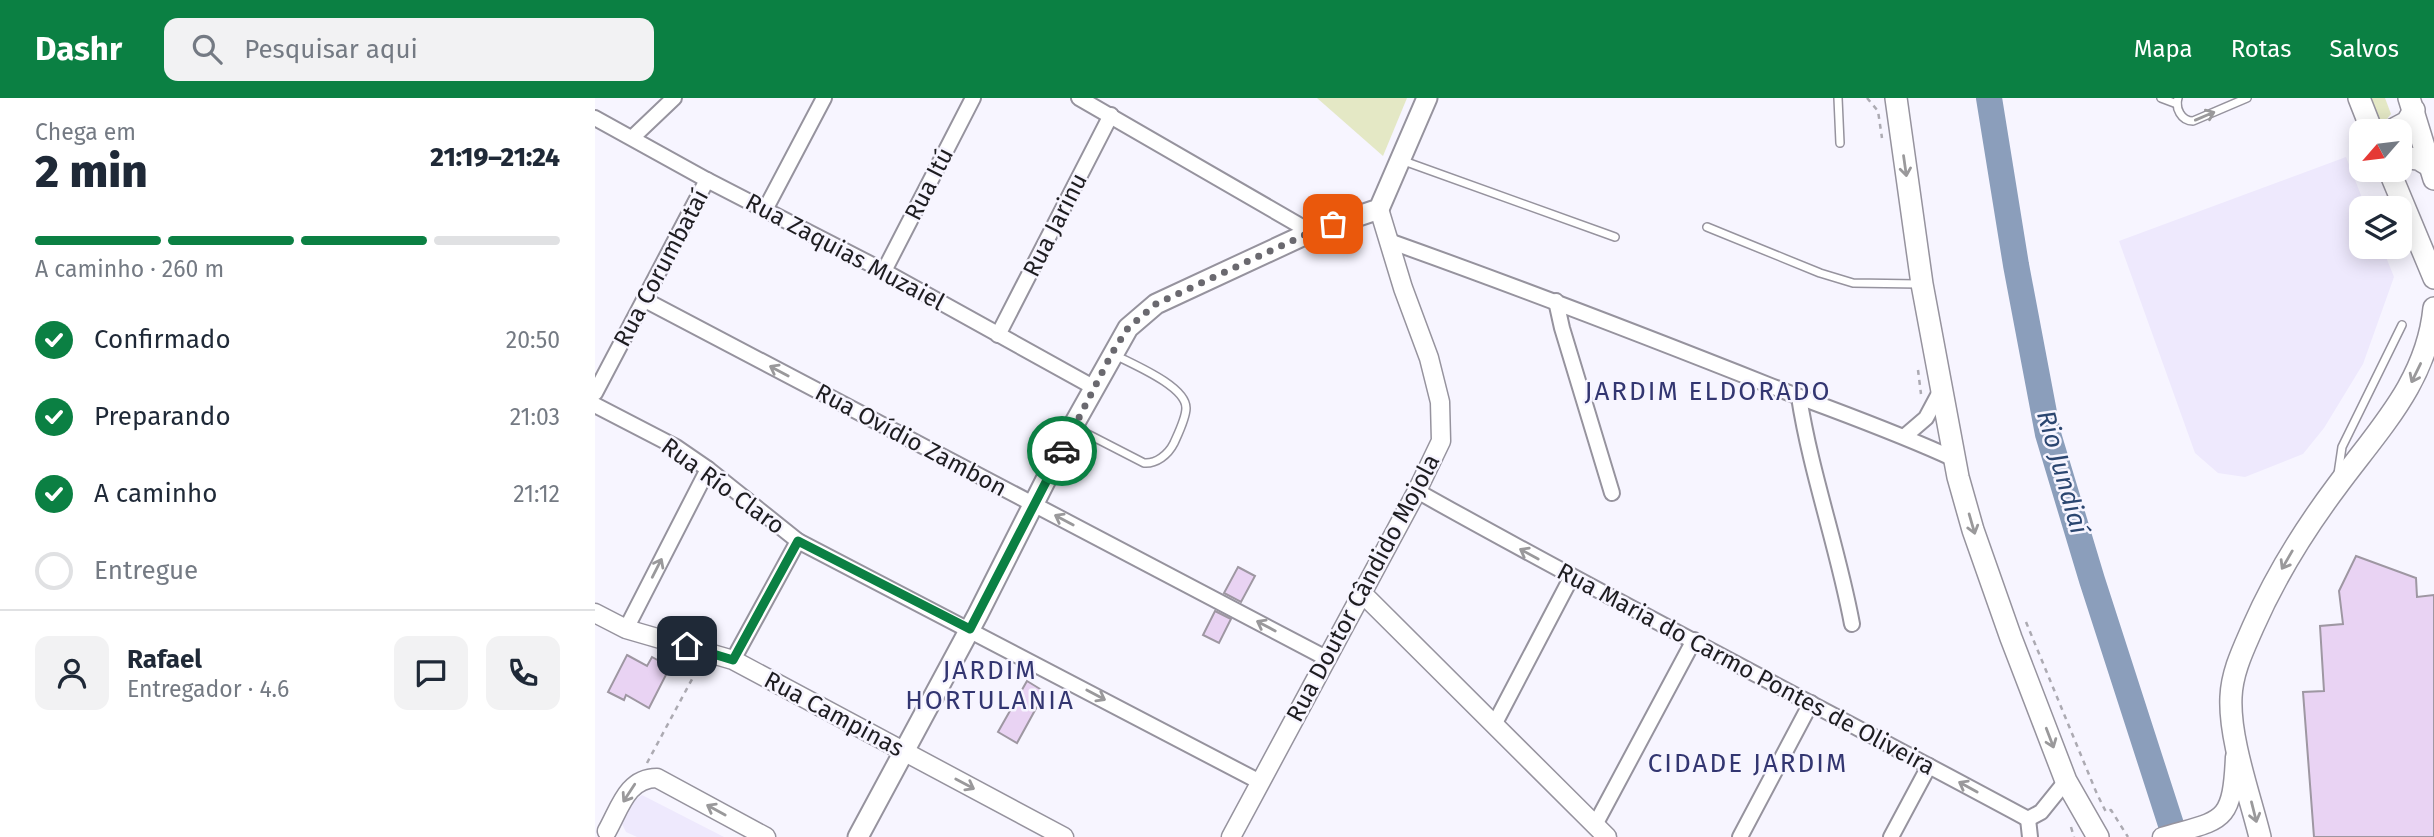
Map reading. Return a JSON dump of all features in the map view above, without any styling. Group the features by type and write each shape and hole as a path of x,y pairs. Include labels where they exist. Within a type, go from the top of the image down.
{"main road":[{"path":"858,837 1035,505 1073,426 1128,328 1156,304 1311,232 1379,209 1427,98"},
{"path":"1896,98 1922,284 1954,459 1977,542 2066,781 2098,837"},
{"path":"2359,98 2371,119"},
{"path":"2411,104 2432,173"},
{"path":"2412,158 2418,159 2432,173"},
{"path":"2394,182 2433,276 2434,301"},
{"path":"2260,837 2231,722 2231,696 2236,665 2266,597 2304,531 2409,388 2425,356 2432,332 2434,308"}],"street":[{"path":"633,137 674,98"},
{"path":"766,208 824,98"},
{"name":"Rua Itú","path":"884,271 973,98"},
{"path":"1079,98 1311,232"},
{"name":"Rua Jarinu","path":"998,335 1111,115"},
{"name":"Rua Zaquias Muzaiel","path":"595,118 884,271 1095,388"},
{"name":"Rua Corumbataí","path":"595,393 708,180"},
{"name":"Rua Doutor Cândido Mojola","path":"1231,837 1417,491 1441,441 1442,422 1437,385 1379,209"},
{"path":"1389,241 1556,301 1905,436 1954,459"},
{"name":"Rua Ovídio Zambon","path":"645,300 1326,658"},
{"path":"1556,301 1612,492"},
{"path":"1905,436 1926,418 1942,388"},
{"path":"1799,397 1805,436 1852,624"},
{"name":"Rua Río Claro","path":"595,405 676,447 708,469 798,541 1261,782"},
{"path":"626,629 708,469"},
{"name":"Rua Maria do Carmo Pontes de Oliveira","path":"1417,491 1571,578 1694,640 2028,820"},
{"path":"733,660 798,541"},
{"path":"1494,725 1571,578"},
{"path":"1362,593 1601,831 1694,640"},
{"name":"Rua Campinas","path":"595,613 626,629 733,660 1063,837"},
{"path":"1740,837 1811,703"},
{"path":"2162,837 2204,825 2225,814 2234,783 2235,739"},
{"path":"1891,837 1929,766"},
{"path":"607,831 632,786 645,778 657,778 767,837"},
{"path":"2031,837 2028,820 2041,812 2066,781"}],"lane":[{"path":"1838,98 1840,143"},
{"path":"2161,98 2178,101 2182,118 2186,121 2193,121 2247,98"},
{"path":"1400,159 1615,237"},
{"path":"1707,227 1820,273 1853,283 1922,284"},
{"path":"2337,486 2342,447 2402,325"},
{"path":"1073,426 1144,463 1162,458 1173,446 1187,410 1185,399 1169,384 1112,353"}],"path":[{"path":"2024,618 2097,794 2106,812 2111,810 2128,837"},
{"path":"636,782 707,652"}],"shaded area":[{"path":"2346,157 2349,182 2356,182 2361,196 2349,196 2349,259 2387,259 2394,277 2363,364 2324,428 2303,454 2245,477 2218,473 2195,453 2119,241"},
{"path":"642,795 724,837 637,837 626,832 621,822 628,805"}],"green space":[{"path":"1317,98 1407,98 1383,156"},
{"path":"2367,98 2385,98 2391,114 2387,119 2376,119"}],"building":[{"path":"2356,556 2416,578 2417,597 2434,595 2434,837 2314,837 2303,692 2324,691 2320,626 2343,624 2339,591"},
{"path":"1238,567 1255,576 1241,602 1224,593"},
{"path":"1215,611 1231,619 1219,643 1203,635"},
{"path":"627,655 647,666 652,657 670,667 649,708 626,695 624,700 608,692"},
{"path":"1027,681 1045,692 1017,743 998,732"}],"waterway":[{"name":"Rio Jundiaí","path":"1989,98 2016,265 2048,434 2175,837"}],"way so far":[{"path":"1062,451 1112,353 1128,328 1140,317 1156,304 1333,224"}],"district":[{"name":"JARDIM ELDORADO","path":"1708,391"},
{"name":"JARDIM HORTULANIA","path":"990,685"},
{"name":"CIDADE JARDIM","path":"1748,763"}],"route":[{"path":"687,646 733,660 798,541 970,629 1062,451"}]}
